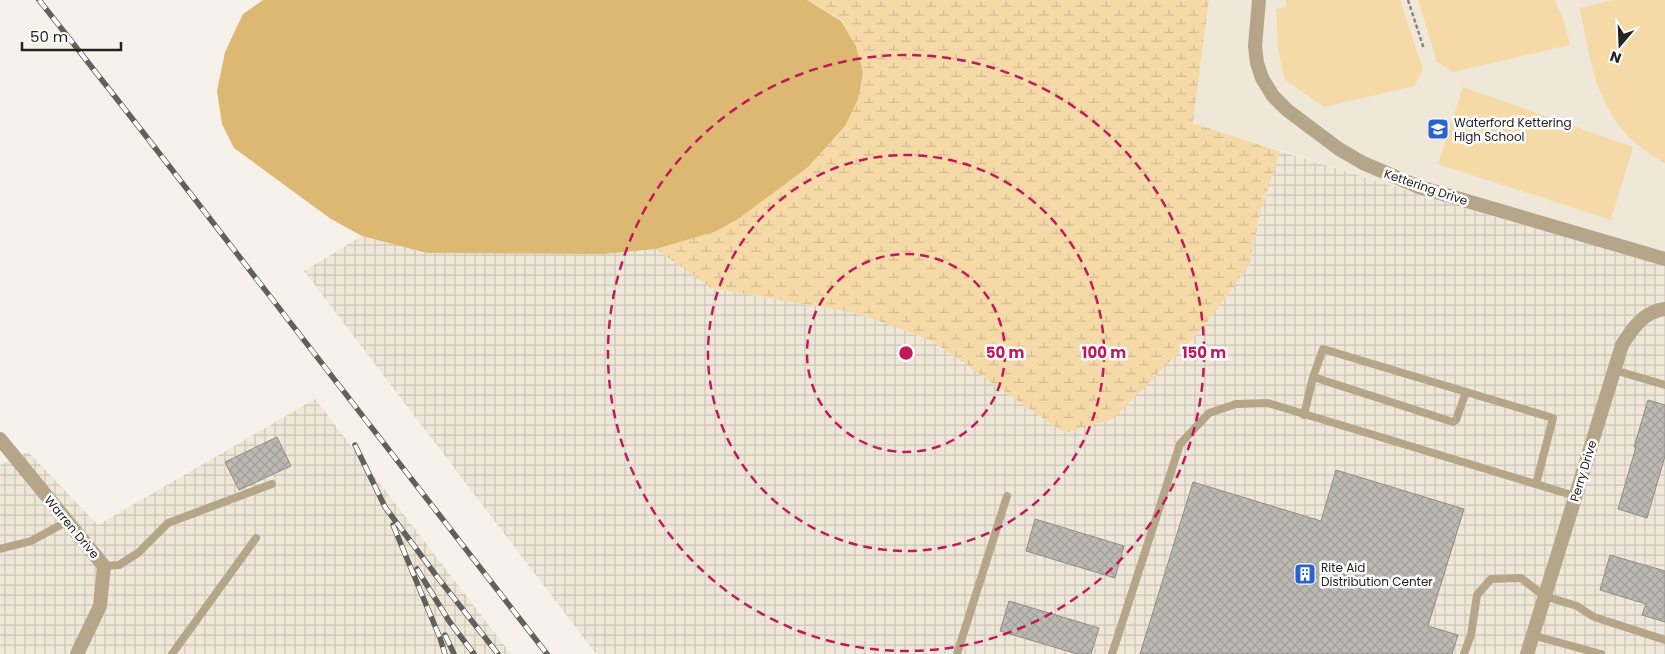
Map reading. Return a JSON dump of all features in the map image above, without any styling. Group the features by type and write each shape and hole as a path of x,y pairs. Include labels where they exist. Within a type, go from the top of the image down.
{"street":[{"name":"Kettering Drive","path":"1259,0 1255,46 1257,63 1262,78 1272,96 1287,110 1339,149 1363,163 1419,187 1665,259"},
{"name":"Perry Drive","path":"1527,654 1622,345 1634,326 1641,320 1659,310 1665,309"},
{"name":"Warren Drive","path":"0,439 104,566 100,606 77,654"}],"lane":[{"path":"1304,415 1313,377 1323,349 1553,418 1536,484"},
{"path":"1614,370 1665,385"},
{"path":"1313,377 1453,422 1456,420 1466,392"},
{"path":"1112,654 1180,444 1209,413 1236,404 1268,403 1575,496"},
{"path":"104,566 119,565 138,553 168,523 272,484"},
{"path":"957,654 1007,496"},
{"path":"0,549 31,541 68,521"},
{"path":"172,654 256,538"},
{"path":"1464,654 1471,635 1477,595 1491,579 1520,578 1544,596 1577,606 1594,617 1665,640"},
{"path":"1532,635 1601,654"}],"path":[{"path":"1408,0 1424,49"}],"shaded area":[{"path":"263,0 807,0 841,21 856,46 863,73 858,99 845,126 808,167 738,219 714,232 656,249 604,254 427,253 362,236 331,219 234,148 222,124 217,91 225,52 243,14"},
{"name":"Waterford Kettering High School","path":"1209,0 1665,0 1665,265 1474,211 1193,123"},
{"path":"1280,151 1474,211 1665,265 1665,654 596,654 304,271 362,236 427,253 604,254 656,249 711,288 861,314 932,341 1064,433 1250,264 1260,213"},
{"path":"315,399 511,654 0,654 0,465 28,452 98,525"}],"green space":[{"path":"807,0 1209,0 1193,123 1280,151 1260,213 1250,264 1202,329 1113,419 1064,433 932,341 861,314 711,288 656,249 714,232 858,99 862,73 856,46 841,20"},
{"path":"1286,0 1400,0 1423,70 1414,86 1324,107 1285,80 1278,50 1276,9 1286,7"},
{"path":"1418,0 1555,0 1564,21 1570,45 1453,72 1437,62"},
{"path":"1613,0 1665,0 1665,164 1628,136 1610,111 1597,83 1580,8"},
{"path":"1463,87 1633,147 1611,220 1438,164"}],"building":[{"path":"1648,400 1665,405 1665,456 1647,518 1618,509"},
{"path":"277,437 291,466 239,490 225,462"},
{"name":"Rite Aid Distribution Center","path":"1336,470 1464,509 1428,626 1458,635 1452,654 1140,654 1193,482 1321,521"},
{"path":"1035,519 1124,546 1115,578 1026,551"},
{"path":"1610,555 1665,571 1665,622 1642,615 1646,604 1600,590"},
{"path":"1009,601 1099,628 1091,654 1077,654 1000,631"}],"railway":[{"path":"39,0 547,654"},
{"path":"355,445 385,507 498,654"},
{"path":"393,525 445,654"},
{"path":"417,569 449,621 474,654"},
{"path":"445,635 454,654"}],"place":[{"name":"Waterford Kettering High School","path":"1438,129"},
{"name":"Rite Aid Distribution Center","path":"1305,574"}]}
